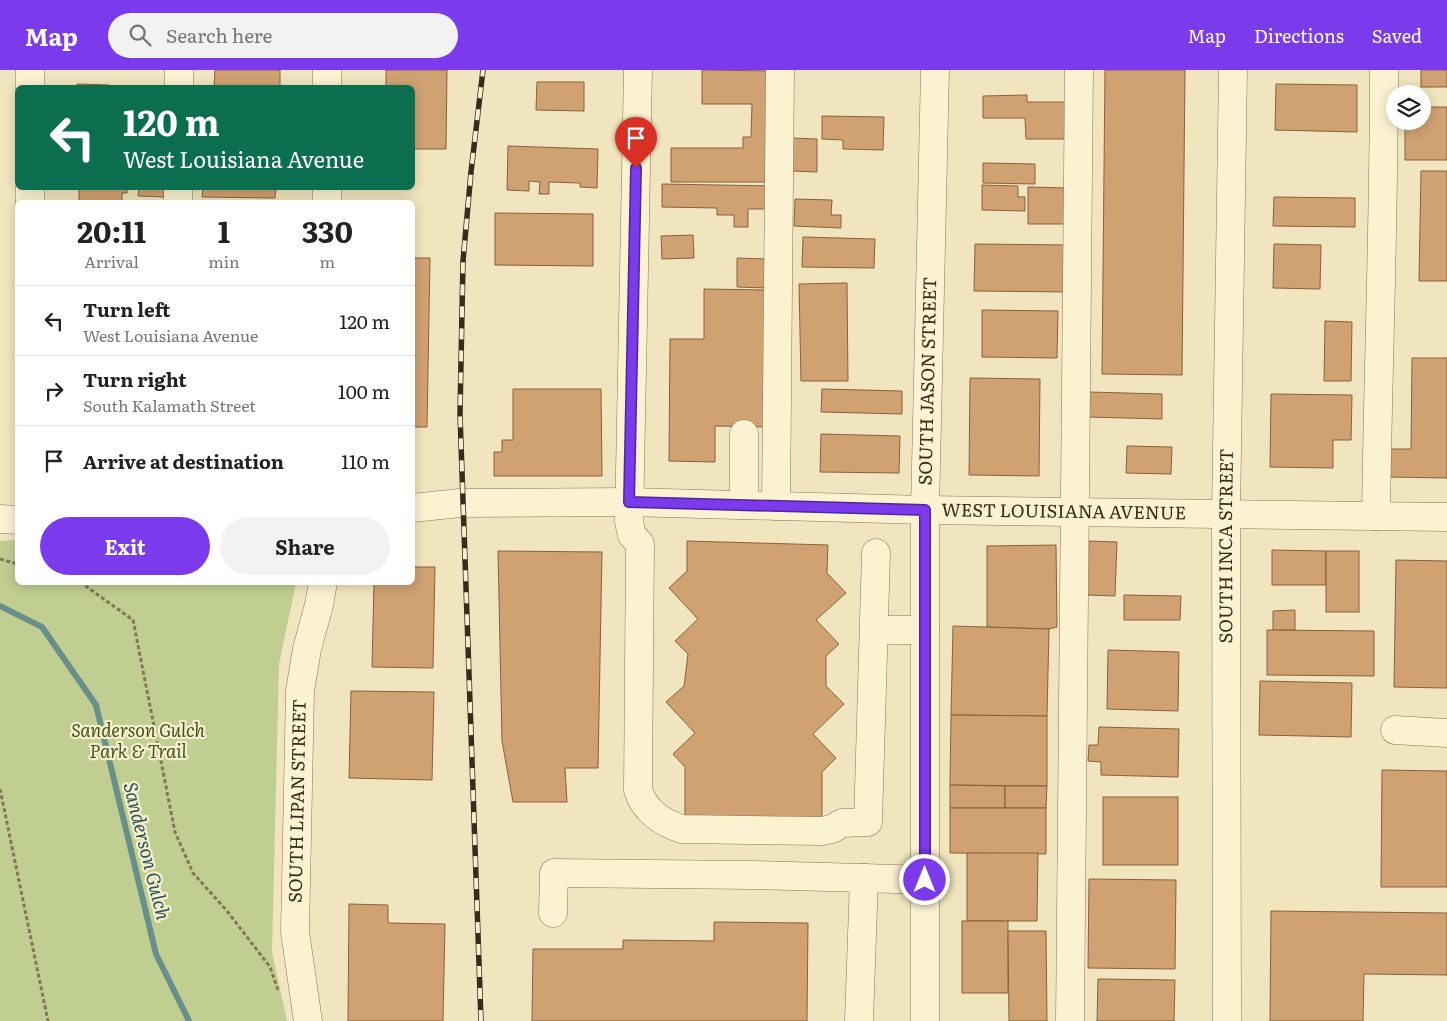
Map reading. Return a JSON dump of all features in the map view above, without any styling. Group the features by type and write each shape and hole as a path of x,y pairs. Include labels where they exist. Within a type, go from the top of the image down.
{"street":[{"path":"30,70 30,85"},
{"path":"179,70 179,85"},
{"path":"327,70 327,85"},
{"path":"638,70 629,502 629,522 632,535 640,544 638,790 646,806 668,825 682,829 822,831 832,829 842,823 868,822 876,554"},
{"path":"776,506 780,70"},
{"name":"SOUTH JASON STREET","path":"925,1021 925,510 935,70"},
{"path":"1070,1021 1079,70"},
{"name":"SOUTH INCA STREET","path":"1227,1021 1226,514 1233,70"},
{"path":"1376,516 1384,162 1384,70"},
{"path":"744,434 744,505"},
{"name":"WEST LOUISIANA AVENUE","path":"415,508 460,504 629,502 925,510 1447,516"},
{"path":"0,519 15,520"},
{"name":"SOUTH LIPAN STREET","path":"308,1021 295,932 300,691 307,648 322,585"},
{"path":"874,630 925,630"},
{"path":"1395,730 1447,733"},
{"path":"553,913 554,873 752,875 925,880"},
{"path":"859,1021 864,878"}],"path":[{"path":"0,560 15,563"},
{"path":"84,585 132,620 175,832 193,873 227,911 270,968 280,994"},
{"path":"0,789 48,1021"}],"green space":[{"name":"Sanderson Gulch Park & Trail","path":"15,540 15,585 296,585 279,664 272,952 287,1021 0,1021 0,541"}],"building":[{"path":"215,70 280,70 280,85 214,85"},
{"path":"386,70 447,70 446,149 415,149 415,85 386,85"},
{"path":"702,70 774,71 773,182 671,182 671,148 743,148 743,137 751,137 752,104 702,104"},
{"path":"1105,70 1185,70 1182,375 1102,374"},
{"path":"1421,70 1447,70 1447,87 1421,85"},
{"path":"537,82 584,82 584,111 536,110"},
{"path":"77,84 109,85 77,85"},
{"path":"1276,84 1357,85 1357,132 1275,130"},
{"path":"1027,95 1027,102 1066,102 1066,139 1026,139 1025,118 983,118 983,96"},
{"path":"1431,107 1447,107 1447,160 1405,160 1405,130 1431,130"},
{"path":"822,116 884,117 883,150 843,149 843,140 822,139"},
{"path":"792,138 817,139 817,172 791,171"},
{"path":"508,146 598,149 597,188 580,187 580,183 549,182 549,194 539,194 540,182 529,181 529,191 507,190"},
{"path":"983,163 1035,164 1035,184 983,183"},
{"path":"1421,171 1447,171 1447,281 1419,281"},
{"path":"662,184 774,186 773,209 748,209 748,227 734,227 734,215 717,215 717,208 662,207"},
{"path":"982,185 1018,186 1018,197 1025,197 1025,211 982,210"},
{"path":"1028,187 1069,188 1068,224 1028,224"},
{"path":"79,190 127,190 127,193 122,193 122,200 79,200"},
{"path":"139,190 164,190 164,197 138,196"},
{"path":"203,190 276,190 275,198 202,197"},
{"path":"1274,197 1355,198 1355,227 1273,226"},
{"path":"795,199 832,200 831,215 841,215 841,228 794,226"},
{"path":"495,213 593,214 593,266 495,265"},
{"path":"693,235 694,258 662,259 661,236"},
{"path":"803,237 875,239 874,268 802,267"},
{"path":"975,244 1072,245 1072,292 974,291"},
{"path":"1274,244 1321,245 1320,289 1273,288"},
{"path":"415,258 430,258 427,427 415,427"},
{"path":"737,258 767,259 767,288 737,287"},
{"path":"847,283 848,381 801,381 799,284"},
{"path":"704,289 771,290 769,427 715,426 715,462 669,461 670,339 704,339"},
{"path":"982,310 1058,311 1057,358 982,357"},
{"path":"1325,321 1352,322 1351,381 1324,381"},
{"path":"1412,358 1447,358 1447,478 1387,477 1388,449 1411,449"},
{"path":"970,378 1040,379 1039,476 969,475"},
{"path":"513,389 601,389 602,476 494,476 494,452 502,452 502,440 513,440"},
{"path":"822,389 902,391 902,414 821,412"},
{"path":"1089,392 1162,394 1162,419 1088,417"},
{"path":"1271,394 1352,395 1351,440 1333,440 1333,468 1270,467"},
{"path":"821,434 900,436 899,473 820,472"},
{"path":"1127,446 1172,447 1171,474 1126,473"},
{"path":"687,541 828,545 827,573 846,593 816,620 839,644 826,656 826,686 844,704 813,734 836,758 822,772 822,823 685,822 685,767 673,754 695,733 666,702 684,686 688,654 675,641 698,619 669,588 687,571"},
{"path":"1089,541 1117,542 1115,596 1087,595"},
{"path":"1056,545 1057,627 1049,629 987,627 987,546"},
{"path":"1272,550 1326,551 1326,585 1272,585"},
{"path":"498,551 602,552 598,768 565,768 567,802 513,802 502,741"},
{"path":"1326,551 1359,551 1359,612 1326,612"},
{"path":"1396,560 1447,561 1447,688 1394,687"},
{"path":"415,567 435,567 433,668 372,667 374,585 415,585"},
{"path":"1124,595 1181,596 1180,620 1124,620"},
{"path":"1295,610 1295,630 1273,630 1273,611"},
{"path":"953,626 1049,629 1047,716 951,715"},
{"path":"1267,630 1374,631 1374,676 1267,675"},
{"path":"1108,650 1179,652 1178,711 1107,709"},
{"path":"1260,681 1352,683 1351,737 1259,735"},
{"path":"351,691 434,692 432,780 349,778"},
{"path":"951,715 1047,716 1047,786 950,785"},
{"path":"1099,727 1179,729 1178,777 1101,775 1101,762 1088,761 1089,745 1098,745"},
{"path":"1382,770 1447,771 1447,887 1381,887"},
{"path":"950,785 1005,786 1005,808 950,808"},
{"path":"1005,786 1047,786 1046,808 1005,808"},
{"path":"1103,797 1178,797 1178,865 1103,865"},
{"path":"950,808 1046,808 1046,854 950,853"},
{"path":"967,853 1038,853 1037,921 967,921"},
{"path":"1089,879 1176,880 1175,969 1088,968"},
{"path":"349,904 388,905 388,923 445,924 443,1021 348,1021"},
{"path":"1271,911 1447,913 1447,975 1364,974 1363,1021 1270,1021"},
{"path":"962,921 1008,921 1008,993 962,993"},
{"path":"714,922 808,923 807,1021 532,1021 533,949 623,949 623,940 714,941"},
{"path":"1008,931 1046,931 1047,1021 1009,1021"},
{"path":"1098,979 1175,980 1174,1021 1097,1021"}],"waterway":[{"name":"Sanderson Gulch","path":"0,606 42,627 96,705 156,954 189,1021"}],"railway":[{"path":"481,1021 460,414 463,261 483,70"}],"route":[{"path":"636,168 629,502 925,510 925,880"}]}
